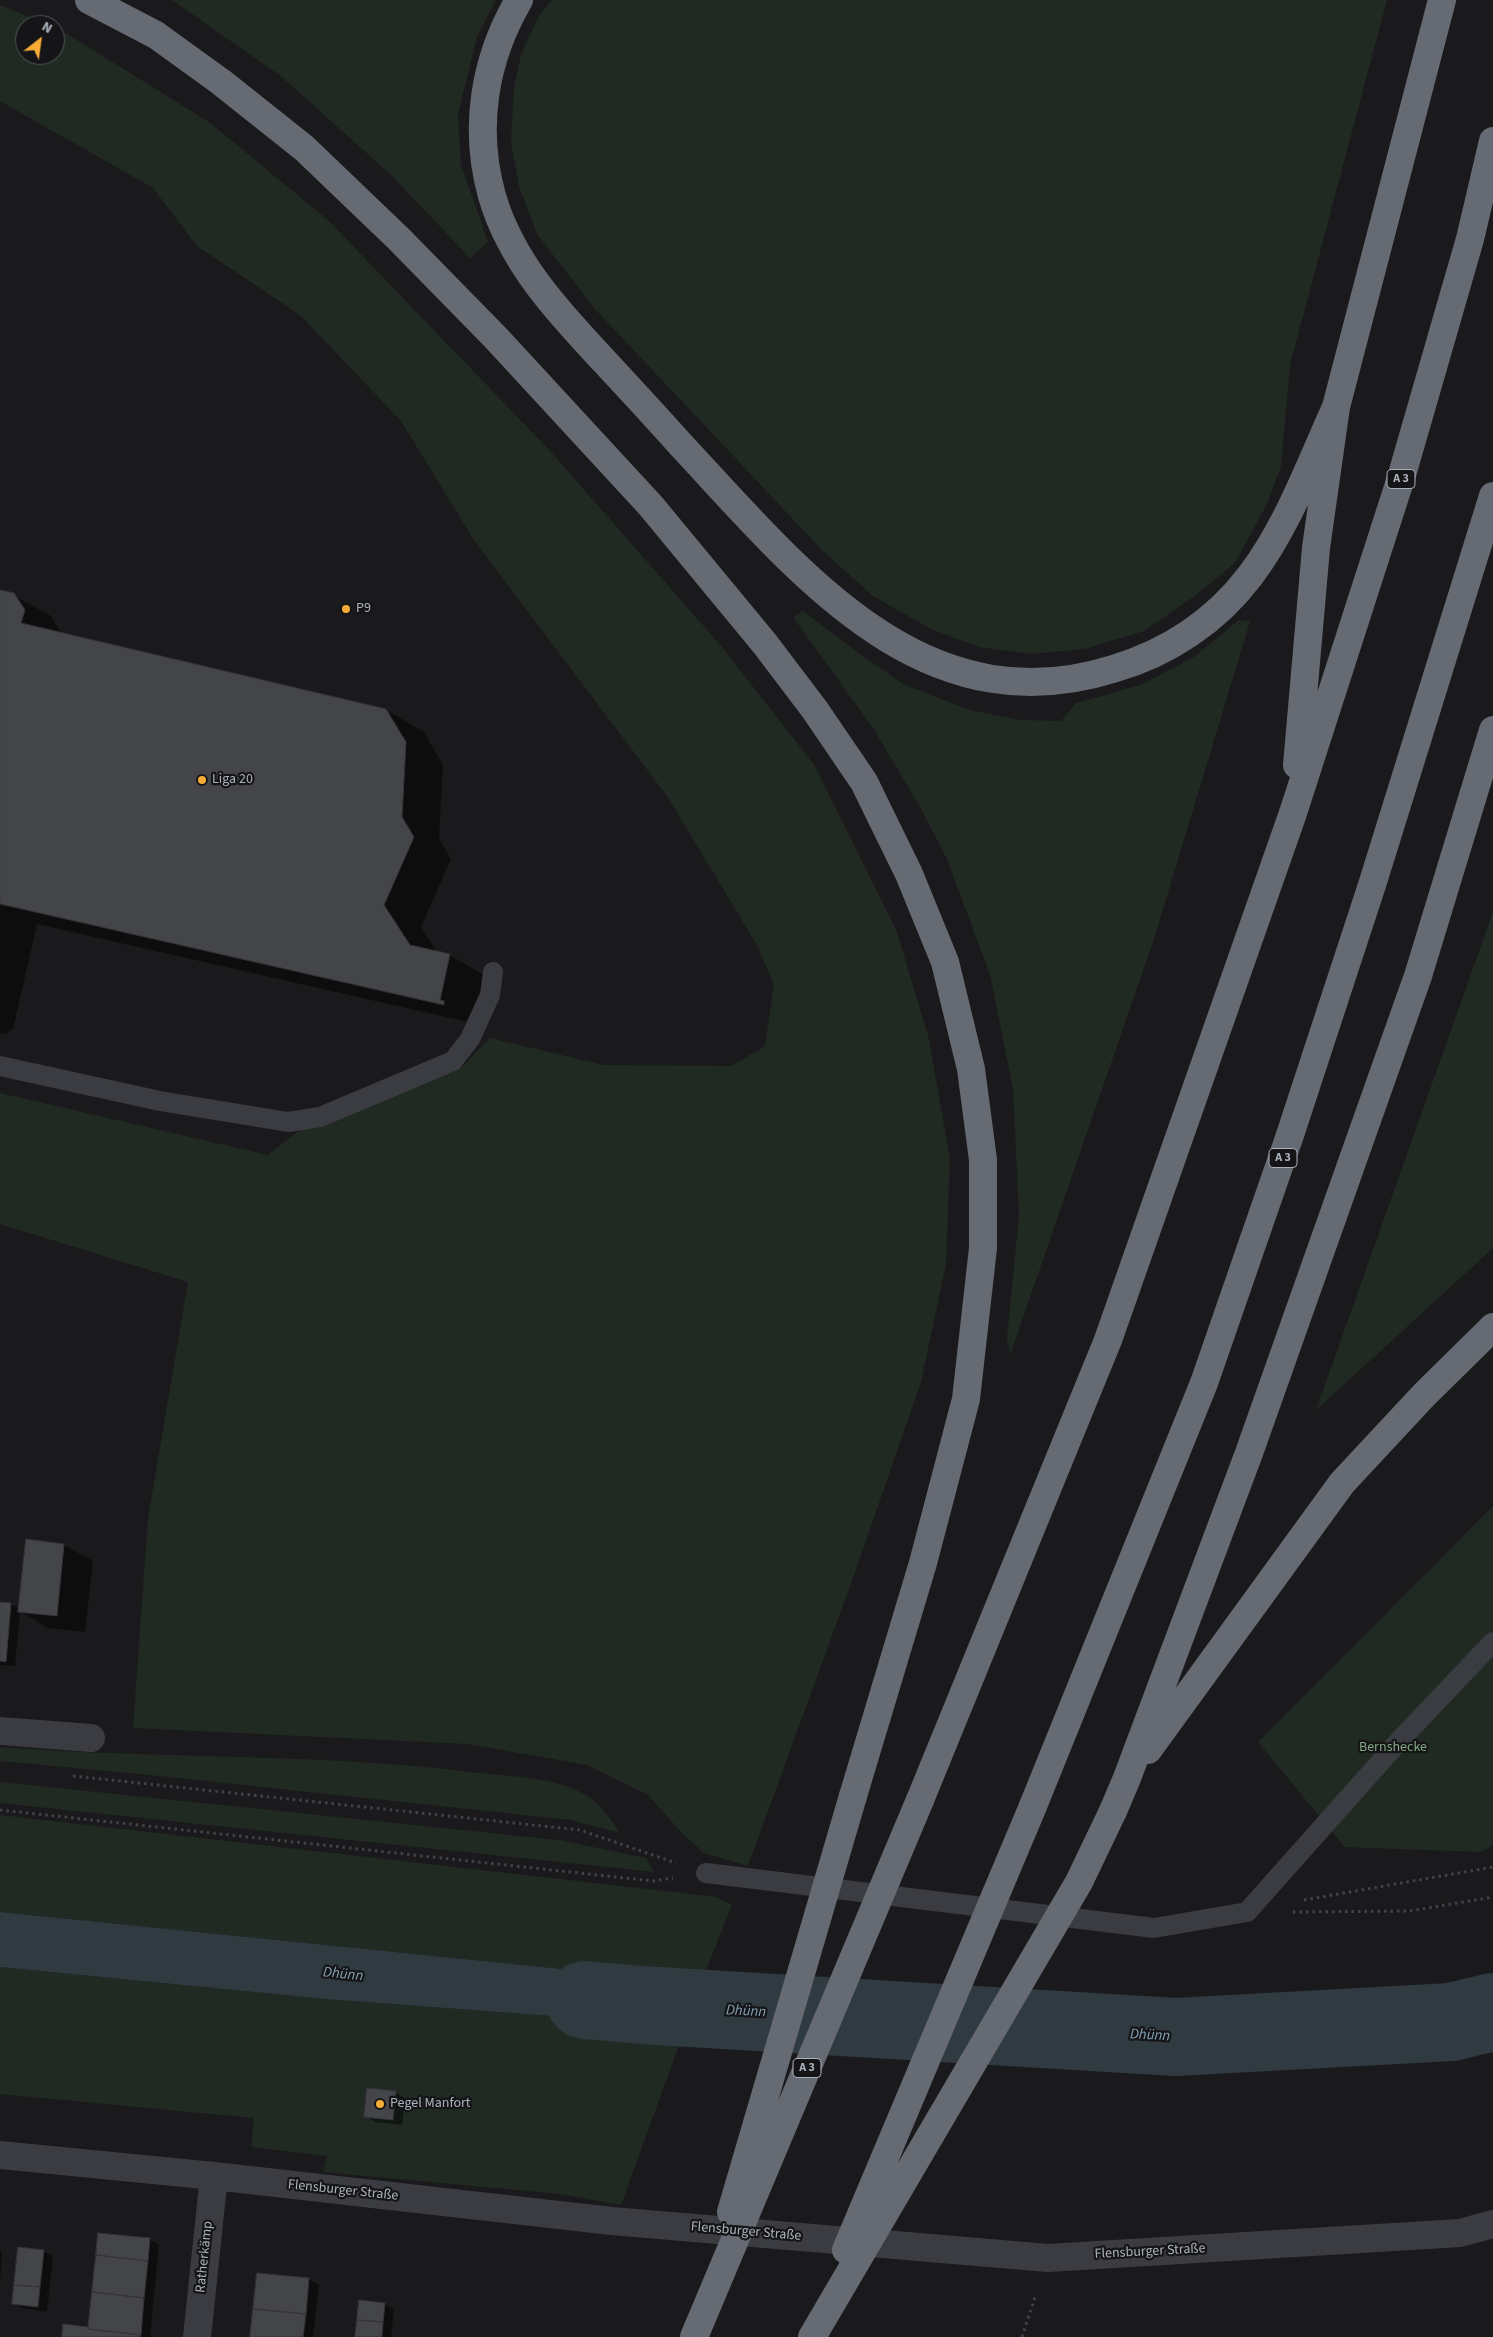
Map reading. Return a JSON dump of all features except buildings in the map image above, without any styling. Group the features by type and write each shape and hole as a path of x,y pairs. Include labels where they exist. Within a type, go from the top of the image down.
{"highway":[{"path":"89,0 156,35 221,82 304,148 399,239 496,338 651,506 765,644 815,710 864,782 909,874 945,962 971,1069 983,1160 983,1248 966,1400 923,1563 694,2337"},
{"path":"519,0 500,38 487,78 483,98 483,148 493,198 521,262 565,319 795,566 838,605 862,623 913,652 938,663 984,677 1031,682 1078,678 1123,666 1156,653 1180,640 1214,614 1233,596 1263,558 1280,528 1336,408"},
{"path":"1293,813 1316,548 1336,408 1442,0"},
{"name":"A 3","path":"694,2337 920,1800 1108,1340 1293,813 1401,478 1470,239 1493,141"},
{"name":"A 3","path":"810,2337 1033,1806 1207,1374 1290,1135 1363,913 1493,496"},
{"path":"810,2337 1079,1882 1128,1778 1253,1444 1418,976 1493,730"},
{"path":"1128,1778 1342,1483 1424,1395 1493,1327"}],"street":[{"path":"0,1731 91,1738"},
{"name":"Flensburger Straße","path":"0,2155 214,2176 612,2221 1048,2258 1460,2233 1493,2224"},
{"name":"Ratherkämp","path":"197,2337 214,2176"}],"lane":[{"path":"0,1066 160,1101 288,1122 320,1117 453,1061 470,1039 490,995 493,972"},
{"path":"706,1873 1154,1928 1247,1912 1400,1740 1493,1642"}],"path":[{"path":"64,1775 580,1830 706,1873"},
{"path":"0,1810 653,1881 706,1873"},
{"path":"1303,1900 1493,1867"},
{"path":"1247,1912 1410,1911 1493,1898"},
{"path":"1022,2337 1048,2258"}],"green space":[{"path":"172,0 496,0 477,37 458,114 461,165 488,242 470,258 391,175 282,77"},
{"path":"552,0 1387,0 1290,365 1281,466 1267,504 1235,563 1196,595 1144,631 1085,649 1031,654 979,647 931,629 873,596 821,549 595,309 537,234 519,186 511,142 514,88 521,54 540,14"},
{"path":"0,5 24,15 15,15 15,65 65,65 65,33 209,122 329,221 551,452 722,647 815,766 897,932 929,1039 950,1160 946,1264 921,1382 853,1578 748,1866 704,1853 683,1834 648,1795 587,1765 467,1744 133,1728 148,1518 188,1282 0,1224 0,1093 268,1155 300,1130 463,1066 490,1038 603,1065 731,1066 765,1046 774,984 757,945 667,796 474,540 401,421 300,315 197,246 153,188 0,101"},
{"path":"803,611 903,684 969,710 1021,720 1061,721 1076,703 1141,685 1194,657 1239,620 1250,621 1155,936 1010,1355 1007,1338 1019,1216 1013,1088 990,975 947,859 920,807 875,731 793,617"},
{"path":"1493,912 1493,1248 1316,1410"},
{"name":"Bernshecke","path":"1493,1506 1493,1845 1481,1852 1345,1847 1258,1742"},
{"path":"0,1747 58,1751 348,1761 537,1779 565,1786 585,1794 602,1809 620,1833 571,1820 0,1761"},
{"path":"0,1782 559,1840 646,1858 654,1872 0,1803"},
{"path":"0,1815 717,1897 732,1905 701,1983 0,1912"},
{"path":"0,1967 325,1999 566,2017 683,2034 621,2205 560,2194 323,2172 327,2156 251,2147 254,2118 0,2094"}],"water":[{"path":"0,1912 701,1983 683,2034 566,2017 325,1999 0,1967"}],"waterway":[{"name":"Dhünn","path":"585,2000 1176,2037 1451,2022 1493,2012"}],"place":[{"name":"P9","path":"346,609"},
{"name":"Liga 20","path":"202,780"},
{"name":"Pegel Manfort","path":"380,2104"}]}
